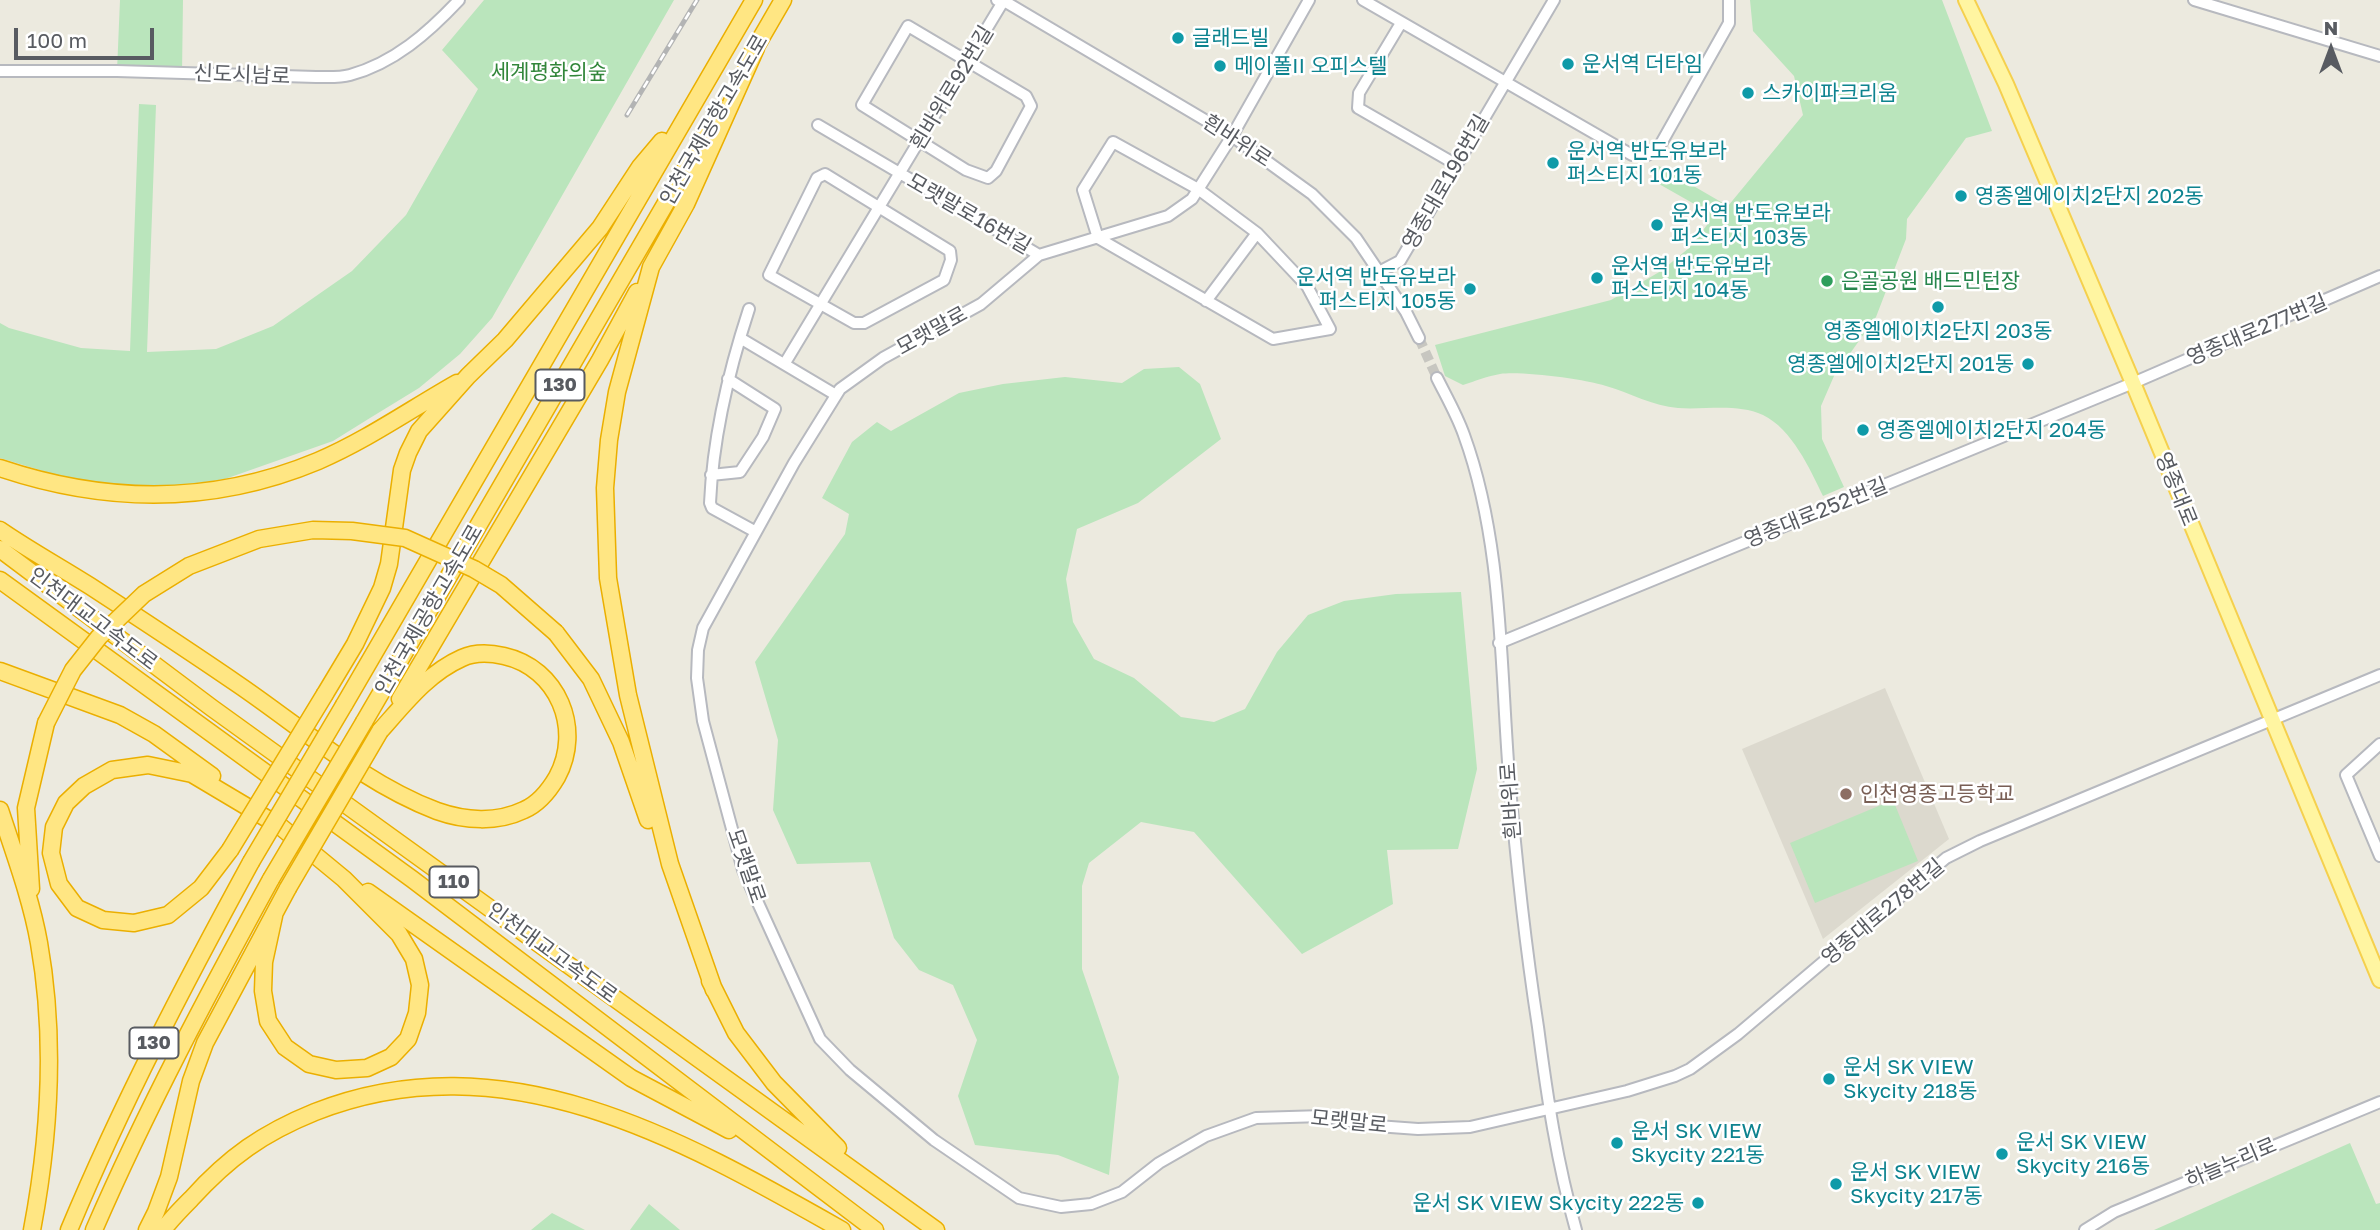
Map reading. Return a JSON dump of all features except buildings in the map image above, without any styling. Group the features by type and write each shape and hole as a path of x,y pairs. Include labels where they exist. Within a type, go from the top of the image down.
{"highway":[{"name":"인천국제공항고속도로","path":"69,1230 99,1157 172,1007 251,862 754,0"},
{"name":"인천국제공항고속도로","path":"94,1230 119,1172 194,1020 271,879 783,0"},
{"path":"146,1230 169,1177 191,1080 205,1043 288,888 600,360 685,204 756,48"},
{"path":"274,916 264,962 263,991 268,1021 285,1048 309,1064 336,1070 367,1068 391,1057 408,1039 417,1013 421,985 414,959 399,934 372,906 281,827 192,774 148,765 112,770 84,786 66,803 54,827 51,853 59,884 77,908 103,920 134,923 168,915 201,888 230,849 324,694 355,644 382,588 393,541 398,488 408,453 419,432 468,376 505,340 600,228 640,167 691,107"},
{"path":"651,267 626,352 609,440 605,488 608,578 628,695 658,822 673,876 714,990"},
{"path":"0,468 70,488 108,493 182,494 219,489 257,481 316,461 378,430 468,376"},
{"path":"0,530 176,642 375,781 438,811 476,820 505,817 528,809 550,789 563,765 568,736 565,712 556,693 539,673 514,658 490,653 466,656 437,671 380,731"},
{"path":"32,1230 48,1128 50,1059 44,981 32,913 26,808 46,723 73,670 99,638 144,594 188,566 259,539 313,530 352,531 405,538 474,569 501,585 556,634 591,678 621,742 684,930 736,1033 774,1083 825,1137 911,1212"},
{"name":"인천대교고속도로","path":"0,548 212,708 936,1230"},
{"name":"인천대교고속도로","path":"0,580 412,878 875,1230"},
{"path":"0,671 120,715 154,734 378,899 631,1077 771,1152"},
{"path":"0,810 32,913"},
{"path":"163,1230 207,1182 244,1149 284,1125 332,1106 377,1094 421,1087 477,1085 530,1092 649,1130 715,1161 842,1230"}],"main road":[{"name":"영종대로","path":"1966,0 2006,84 2133,383 2380,980"}],"street":[{"name":"신도시남로","path":"0,71 348,76 382,62 410,46 459,0"},
{"name":"흰바위로","path":"1002,0 1232,136 1312,194 1356,238 1406,312 1419,338"},
{"name":"흰바위로92번길","path":"899,174 1002,0"},
{"name":"모랫말로","path":"1310,0 1232,136 1192,199 1168,216 1039,255 981,304 883,358 840,389 794,463 703,628 697,669 703,721 743,870 820,1039 850,1070 934,1140 1019,1198 1061,1206 1091,1204 1122,1192 1159,1163 1206,1136 1256,1118 1323,1116 1377,1126 1418,1129 1470,1126 1549,1109"},
{"path":"1363,0 1632,155 1647,155 1658,149 1729,23 1729,0"},
{"name":"영종대로196번길","path":"1379,271 1400,261 1554,0"},
{"path":"2194,0 2380,56"},
{"path":"1401,23 1360,93 1358,108 1457,165"},
{"path":"908,26 968,60 1026,96 1031,106 996,171 988,178 966,170 862,105 908,26"},
{"name":"모랫말로16번길","path":"818,125 1039,255"},
{"path":"1113,142 1198,189 1257,233 1307,286 1330,329 1273,339 1098,238 1083,190 1113,142"},
{"name":"모랫말로16번길","path":"825,174 880,208 950,251 951,261 944,280 864,323 854,323 769,275 817,178 825,174"},
{"name":"모랫말로16번길","path":"785,363 899,174"},
{"path":"1206,301 1257,233"},
{"name":"영종대로277번길","path":"2133,383 2380,276"},
{"path":"749,309 728,379 715,438 710,503 712,508 756,532"},
{"path":"740,338 836,395"},
{"name":"흰바위로","path":"1437,377 1464,433 1483,505 1493,558 1517,870 1549,1109 1563,1183 1576,1230"},
{"path":"711,475 740,472 763,437 775,409 728,379"},
{"name":"영종대로252번길","path":"1499,643 2133,383"},
{"path":"2272,719 2380,675"},
{"name":"영종대로278번길","path":"1549,1109 1627,1091 1690,1069 1738,1034 1947,858 1980,841 2272,719"},
{"path":"2380,744 2346,775 2380,856"},
{"name":"하늘누리로","path":"2085,1230 2114,1212 2380,1102"}],"shaded area":[{"name":"인천영종고등학교","path":"1885,688 1949,839 1823,939 1742,749"}],"green space":[{"path":"120,0 183,0 182,73 117,71"},
{"name":"세계평화의숲","path":"484,0 674,0 492,318 460,354 419,388 333,441 225,479 157,489 76,481 0,458 0,323 9,328 81,348 130,351 139,104 156,105 147,352 216,349 273,326 352,271 406,215 478,89 442,50"},
{"path":"1750,0 1942,0 1992,131 1966,138 1907,219 1906,239 1876,317 1834,376 1821,406 1822,439 1844,487 1823,496 1806,462 1783,430 1773,421 1753,411 1669,407 1596,383 1537,375 1500,374 1463,385 1445,376 1435,345 1611,300 1661,271 1689,248 1707,225 1703,209 1652,180 1659,166 1728,206 1803,115 1794,76 1753,31"},
{"path":"1179,367 1200,384 1221,439 1138,503 1077,529 1066,579 1073,622 1094,659 1134,678 1181,717 1214,722 1245,709 1277,652 1308,615 1344,601 1396,594 1461,592 1477,769 1458,849 1387,850 1393,904 1302,954 1194,832 1141,822 1089,863 1082,886 1082,969 1119,1077 1109,1175 1058,1155 975,1145 958,1096 977,1040 953,985 919,970 894,938 870,862 797,864 773,810 778,740 755,662 845,534 849,514 822,498 852,442 877,422 891,431 959,393 1003,384 1065,377 1122,383 1144,369"},
{"path":"1893,800 1918,861 1815,903 1790,843"},
{"path":"2350,1143 2376,1204 2380,1203 2380,1230 2154,1230"},
{"path":"649,1204 680,1230 630,1230"},
{"path":"552,1213 585,1230 531,1230"}],"tunnel":[{"path":"1419,338 1437,378"}],"railway":[{"path":"627,115 697,0"}],"place":[{"name":"글래드빌","path":"1178,38"},
{"name":"운서역 더타임","path":"1568,64"},
{"name":"메이폴II 오피스텔","path":"1220,66"},
{"name":"스카이파크리움","path":"1748,93"},
{"name":"운서역 반도유보라 퍼스티지 101동","path":"1553,163"},
{"name":"영종엘에이치2단지 202동","path":"1961,196"},
{"name":"운서역 반도유보라 퍼스티지 103동","path":"1657,225"},
{"name":"운서역 반도유보라 퍼스티지 104동","path":"1597,278"},
{"name":"은골공원 배드민턴장","path":"1827,281"},
{"name":"운서역 반도유보라 퍼스티지 105동","path":"1470,289"},
{"name":"영종엘에이치2단지 203동","path":"1938,307"},
{"name":"영종엘에이치2단지 201동","path":"2028,364"},
{"name":"영종엘에이치2단지 204동","path":"1863,430"},
{"name":"인천영종고등학교","path":"1846,794"},
{"name":"운서 SK VIEW Skycity 218동","path":"1829,1079"},
{"name":"운서 SK VIEW Skycity 221동","path":"1617,1143"},
{"name":"운서 SK VIEW Skycity 216동","path":"2002,1154"},
{"name":"운서 SK VIEW Skycity 217동","path":"1836,1184"},
{"name":"운서 SK VIEW Skycity 222동","path":"1698,1203"}]}
